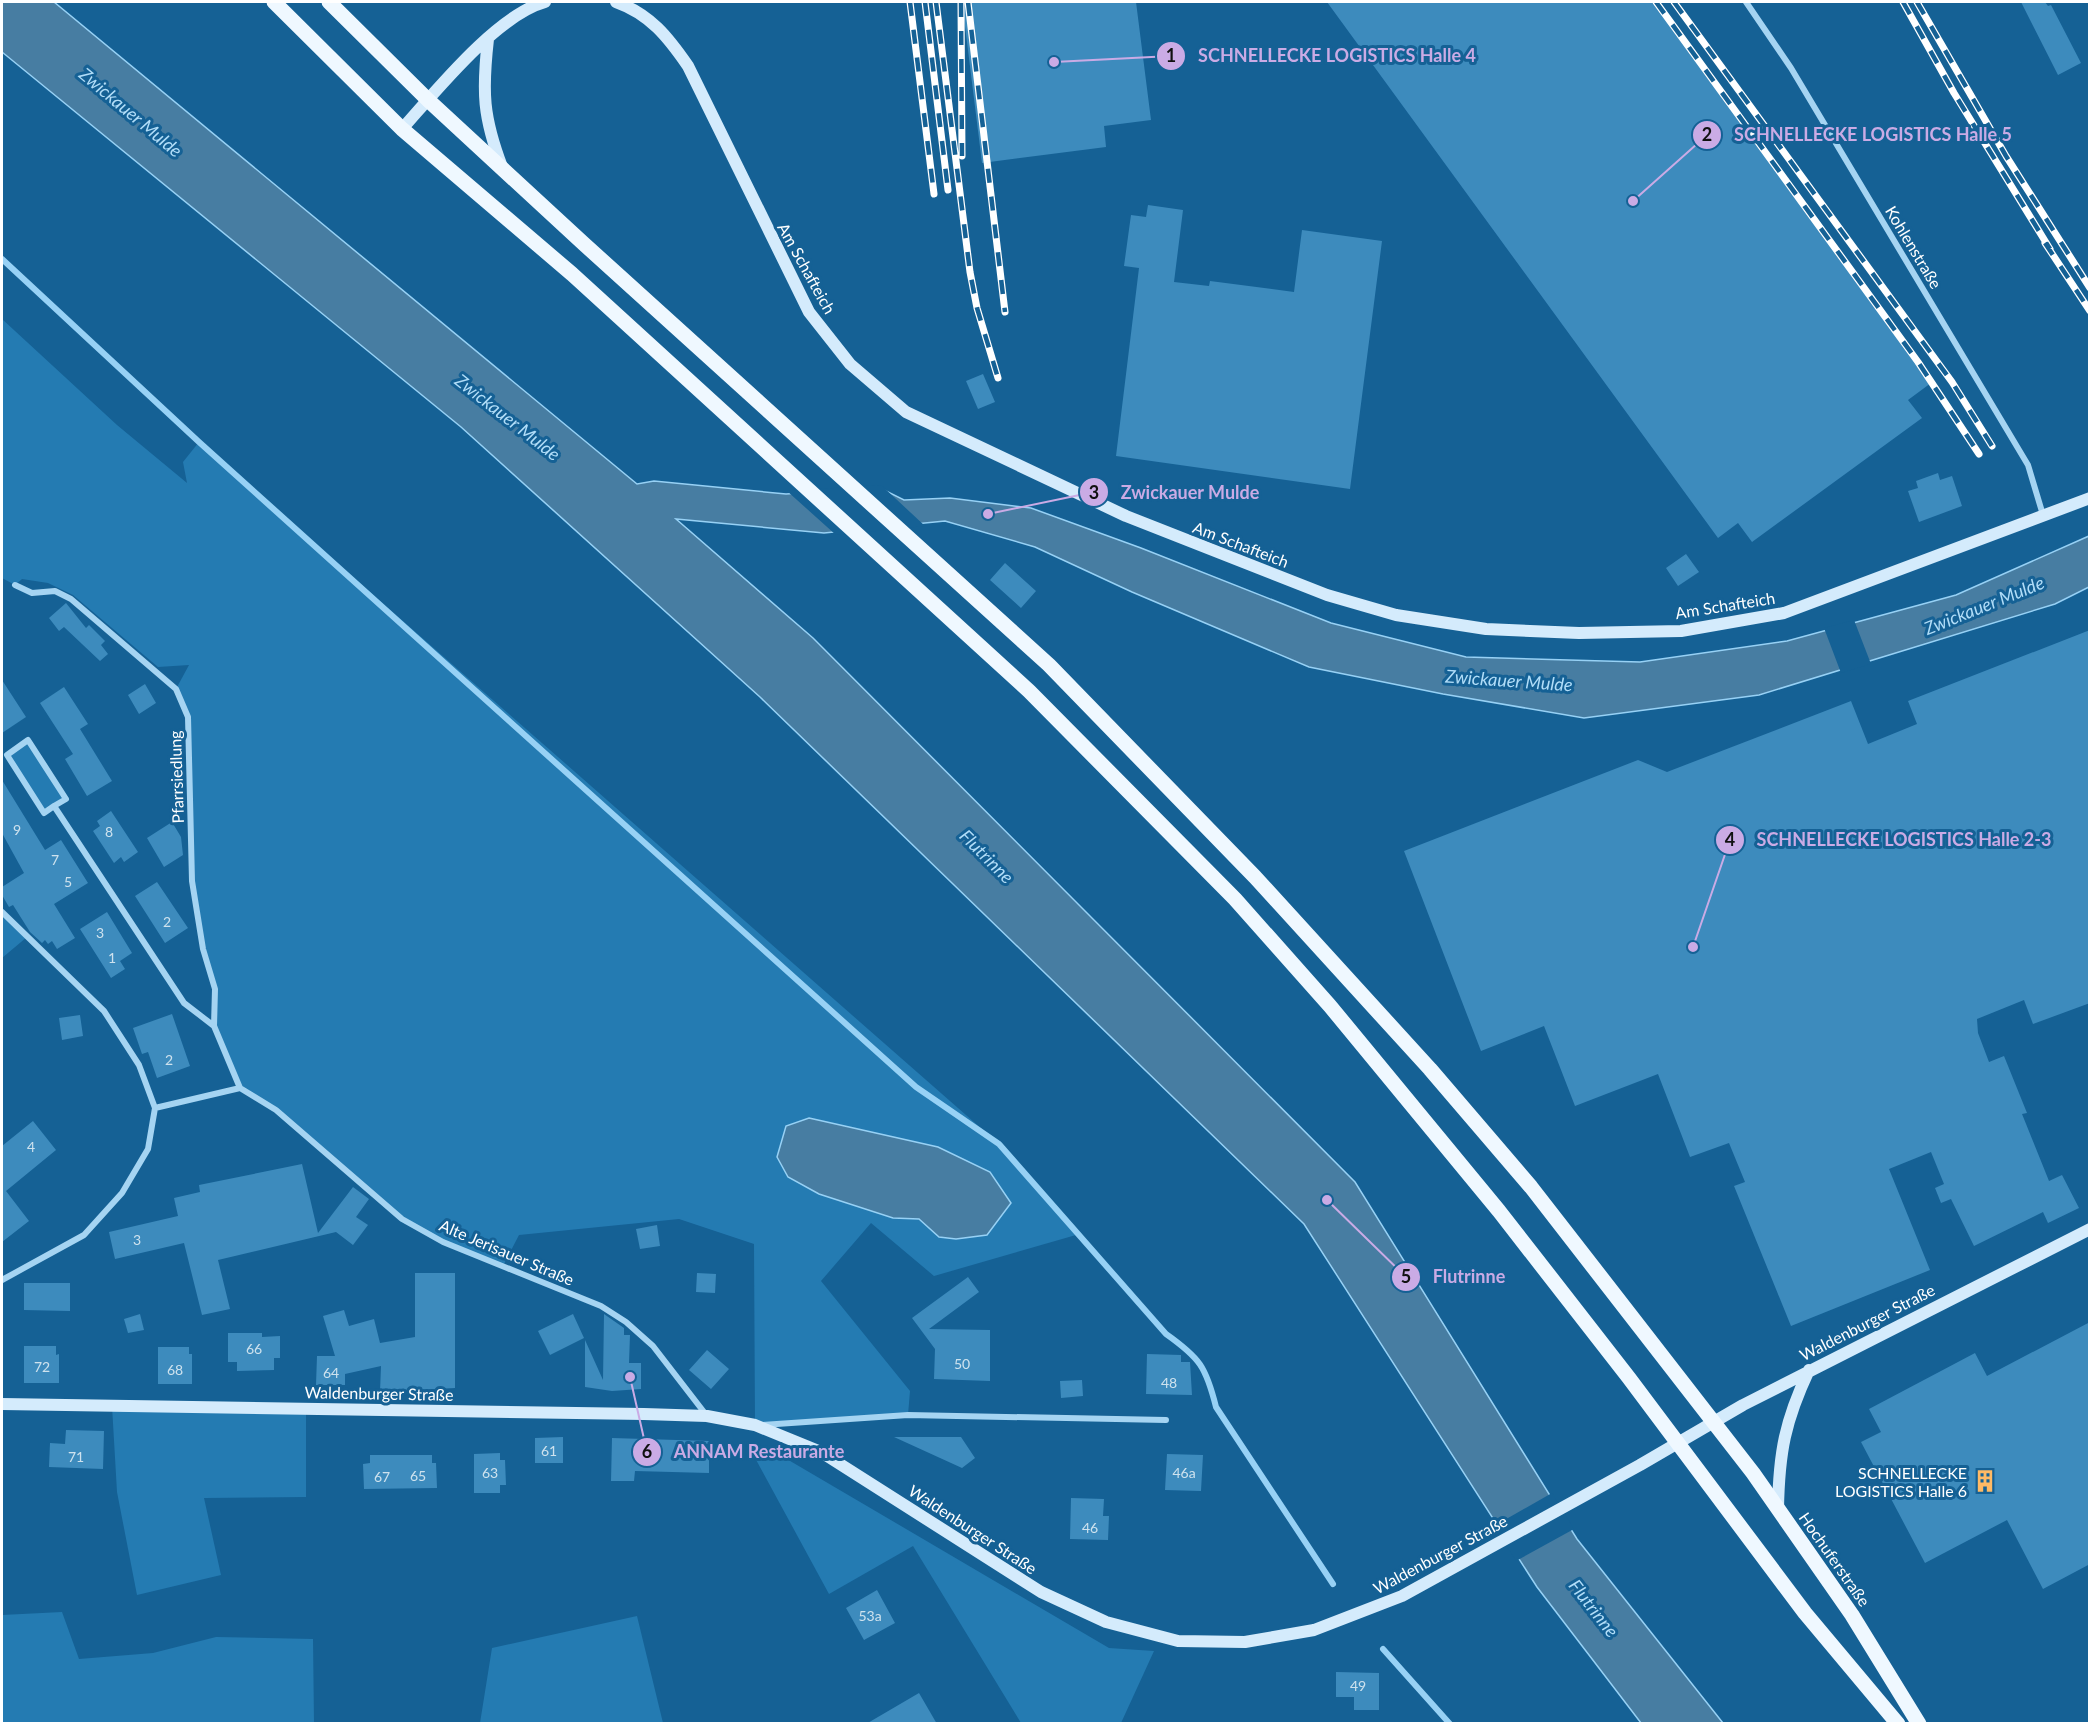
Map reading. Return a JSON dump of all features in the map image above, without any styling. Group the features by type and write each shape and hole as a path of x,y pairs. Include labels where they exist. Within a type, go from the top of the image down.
{"main road":[{"path":"274,2 402,129 564,266 1029,691 1118,779 1287,955 1499,1211 1805,1613 1898,1724"},
{"name":"Hochuferstraße","path":"329,2 428,100 1049,665 1255,877 1431,1069 1531,1187 1713,1421 1778,1509 1852,1615 1919,1724"}],"street":[{"path":"402,129 488,39 532,5 545,2"},
{"name":"Am Schafteich","path":"616,2 637,9 665,33 688,66 809,312 850,364 882,392 906,412 1126,516 1327,595 1396,615 1486,629 1579,633 1682,631 1784,613 2090,498"},
{"name":"Kohlenstraße","path":"1746,2 1791,68 2028,465 2043,515"},
{"path":"488,39 483,81 484,107 490,134 503,168"},
{"name":"Pfarrsiedlung","path":"15,585 32,593 56,591 71,599 176,689 188,717 192,881 202,949 215,989 214,1026 240,1088"},
{"path":"28,740 66,799 54,807 44,813 7,754 28,740"},
{"name":"Pfarrsiedlung","path":"54,807 184,1002 214,1026"},
{"path":"2,912 104,1011 139,1065 155,1108 148,1149 122,1193 84,1235 2,1280"},
{"path":"155,1108 240,1088"},
{"name":"Alte Jerisauer Straße","path":"240,1088 276,1110 402,1219 443,1242 601,1306 626,1322 653,1346 707,1416"},
{"name":"Waldenburger Straße","path":"2,1404 707,1416 756,1425 821,1452 1041,1592 1117,1625 1178,1641 1245,1642 1314,1630 1402,1596 1640,1465 1713,1421 1809,1370 2090,1229"},
{"path":"1778,1509 1779,1464 1787,1420 1809,1370"},
{"name":"Waldenburger Straße","path":"756,1425 908,1415 1166,1420"}],"shaded area":[{"path":"2,319 117,425 187,483 183,462 199,442 999,1144 1076,1235 934,1276 871,1223 821,1281 910,1391 908,1415 755,1425 754,1244 679,1219 519,1235 503,1266 443,1242 402,1219 276,1110 240,1088 214,1026 215,989 203,949 192,881 188,717 176,689 189,665 158,667 73,595 48,583 22,579 15,585 2,578"},
{"path":"28,740 66,799 44,813 7,755"},
{"path":"2,912 27,937 2,958"},
{"path":"112,1406 306,1409 306,1497 204,1498 221,1575 137,1595 117,1492"},
{"path":"768,1448 1109,1648 1154,1651 1121,1723 1021,1723 913,1546 829,1594 754,1456"},
{"path":"62,1612 79,1659 153,1653 216,1637 313,1639 314,1723 2,1723 2,1615"},
{"path":"637,1616 663,1723 480,1723 492,1648"}],"water":[{"path":"2,2 54,2 637,484 654,481 786,494 880,488 904,500 950,498 1031,508 1141,548 1331,623 1466,657 1640,662 1787,641 1956,595 2089,536 2089,587 2055,604 1759,695 1584,718 1443,694 1309,667 1132,592 1035,547 945,521 824,533 676,519 813,638 1355,1182 1577,1539 1723,1723 1641,1723 1537,1587 1304,1224 760,697 461,427 2,52"},
{"path":"809,1118 938,1147 990,1172 1011,1203 987,1235 956,1239 939,1237 919,1219 893,1218 819,1194 788,1177 777,1157 786,1126"}],"pier":[{"path":"881,485 925,526 836,535 787,491"},
{"path":"1854,620 1871,664 1841,673 1824,628"},
{"path":"1552,1493 1574,1529 1516,1561 1494,1526"}],"building":[{"path":"962,2 1136,2 1151,120 1104,126 1106,147 982,163"},
{"path":"1327,2 1653,2 1931,383 1908,400 1922,418 1752,542 1738,523 1718,538"},
{"path":"2021,2 2045,2 2048,6 2051,5 2081,63 2058,75"},
{"path":"1148,205 1183,210 1174,282 1209,286 1210,281 1294,292 1302,230 1382,241 1350,489 1116,456 1139,268 1124,266 1131,215 1146,217"},
{"path":"983,374 995,402 978,409 966,381"},
{"path":"1938,473 1940,480 1952,476 1962,506 1919,522 1908,491 1918,488 1916,481"},
{"path":"1686,554 1699,572 1678,586 1666,568"},
{"path":"1005,563 1036,591 1021,608 990,580"},
{"path":"66,603 86,628 89,625 105,641 101,645 108,654 100,661 64,627 59,631 49,618"},
{"path":"2090,630 2090,1003 2033,1024 2024,1000 1977,1019 1978,1033 1989,1062 2004,1056 2027,1113 2022,1114 2049,1181 2062,1175 2079,1208 2048,1223 2043,1212 1974,1246 1951,1199 1941,1203 1935,1188 1944,1184 1931,1152 1889,1169 1930,1270 1791,1326 1734,1186 1745,1182 1729,1143 1690,1157 1658,1074 1575,1106 1544,1026 1481,1051 1404,851 1638,760 1667,772 1851,701 1868,744 1917,724 1908,701"},
{"path":"2,680 26,717 2,733"},
{"path":"145,684 156,703 139,714 128,695"},
{"path":"64,687 88,724 80,729 112,781 87,796 65,759 73,754 40,703"},
{"path":"2,780 45,850 61,840 88,883 54,904 75,938 57,949 52,941 48,944 45,940 42,943 30,932 13,905 9,907 2,895 2,887 24,873 2,833"},
{"path":"111,811 138,852 124,862 121,857 114,863 93,831 100,826 97,821"},
{"path":"172,822 181,837 183,855 164,867 147,838"},
{"path":"157,882 188,928 165,943 135,896"},
{"path":"107,912 132,953 120,961 125,969 111,978 80,929"},
{"path":"172,1014 190,1066 157,1078 148,1052 142,1054 133,1028"},
{"path":"80,1015 83,1036 62,1040 59,1018"},
{"path":"33,1121 56,1150 6,1191 29,1221 2,1242 2,1146"},
{"path":"302,1164 318,1233 353,1187 369,1199 356,1217 368,1225 353,1245 336,1232 218,1260 230,1309 202,1315 184,1243 115,1259 109,1232 178,1216 174,1198 200,1192 199,1185"},
{"path":"657,1225 660,1246 640,1249 636,1229"},
{"path":"415,1273 455,1273 455,1388 380,1392 381,1366 345,1374 345,1385 316,1385 317,1356 335,1356 323,1316 344,1310 349,1326 374,1319 380,1343 415,1337"},
{"path":"697,1273 716,1274 715,1293 696,1292"},
{"path":"968,1277 979,1292 929,1329 990,1330 990,1381 934,1379 935,1349 912,1318"},
{"path":"24,1283 70,1283 70,1311 24,1310"},
{"path":"140,1314 144,1330 128,1333 124,1319"},
{"path":"573,1314 584,1338 550,1355 538,1331"},
{"path":"604,1314 624,1328 624,1335 630,1335 629,1363 641,1363 641,1389 612,1391 585,1387 585,1340 603,1380"},
{"name":"SCHNELLECKE LOGISTICS Halle 6","path":"2090,1322 2090,1564 2043,1589 2007,1520 1925,1563 1861,1442 1881,1432 1869,1409 1975,1353 1987,1376"},
{"path":"228,1333 262,1333 262,1337 280,1336 280,1358 274,1358 274,1370 237,1371 237,1362 228,1362"},
{"path":"24,1346 56,1346 56,1355 59,1354 59,1383 24,1383"},
{"path":"158,1347 189,1347 189,1354 192,1354 192,1384 158,1384"},
{"path":"707,1350 729,1369 711,1389 689,1370"},
{"path":"1147,1354 1181,1355 1181,1362 1190,1362 1192,1395 1146,1394"},
{"path":"1082,1380 1083,1396 1061,1398 1060,1381"},
{"path":"66,1430 104,1431 103,1469 49,1467 50,1443 65,1444"},
{"path":"563,1437 563,1463 535,1463 535,1438"},
{"path":"894,1437 961,1437 975,1458 962,1468"},
{"path":"612,1438 709,1441 709,1473 635,1471 634,1481 611,1481"},
{"path":"500,1453 500,1460 505,1460 506,1485 500,1485 500,1493 474,1493 474,1454"},
{"path":"1167,1454 1203,1455 1201,1491 1165,1490"},
{"path":"370,1455 432,1455 432,1463 436,1463 437,1488 364,1489 363,1464 370,1463"},
{"path":"1071,1498 1104,1499 1103,1516 1109,1516 1108,1540 1070,1539"},
{"path":"877,1590 895,1623 864,1640 846,1608"},
{"path":"1336,1672 1379,1673 1379,1710 1354,1710 1354,1697 1336,1697"},
{"path":"919,1693 937,1724 866,1724"}],"waterway":[{"path":"2,259 199,442 916,1087 999,1144 1166,1334 1187,1350 1200,1364 1209,1382 1216,1407 1333,1584"},
{"path":"1383,1649 1450,1724"}],"railway":[{"path":"910,2 934,194"},
{"path":"925,2 948,190"},
{"path":"936,2 970,272 977,308 998,378"},
{"path":"968,2 1005,312"},
{"path":"1656,2 1918,362 1979,454"},
{"path":"1674,2 1952,382 1992,446"},
{"path":"1903,2 1954,93 2050,249"},
{"path":"1917,2 2006,156 2090,288"},
{"path":"961,3 962,156"},
{"path":"2045,243 2090,311"}],"place":[{"name":"SCHNELLECKE LOGISTICS Halle 4","path":"1054,62"},
{"name":"SCHNELLECKE LOGISTICS Halle 5","path":"1633,201"},
{"name":"Zwickauer Mulde","path":"988,514"},
{"name":"SCHNELLECKE LOGISTICS Halle 2-3","path":"1693,947"},
{"name":"Flutrinne","path":"1327,1200"},
{"name":"ANNAM Restaurante","path":"630,1377"},
{"name":"SCHNELLECKE LOGISTICS Halle 6","path":"1985,1481"}]}
